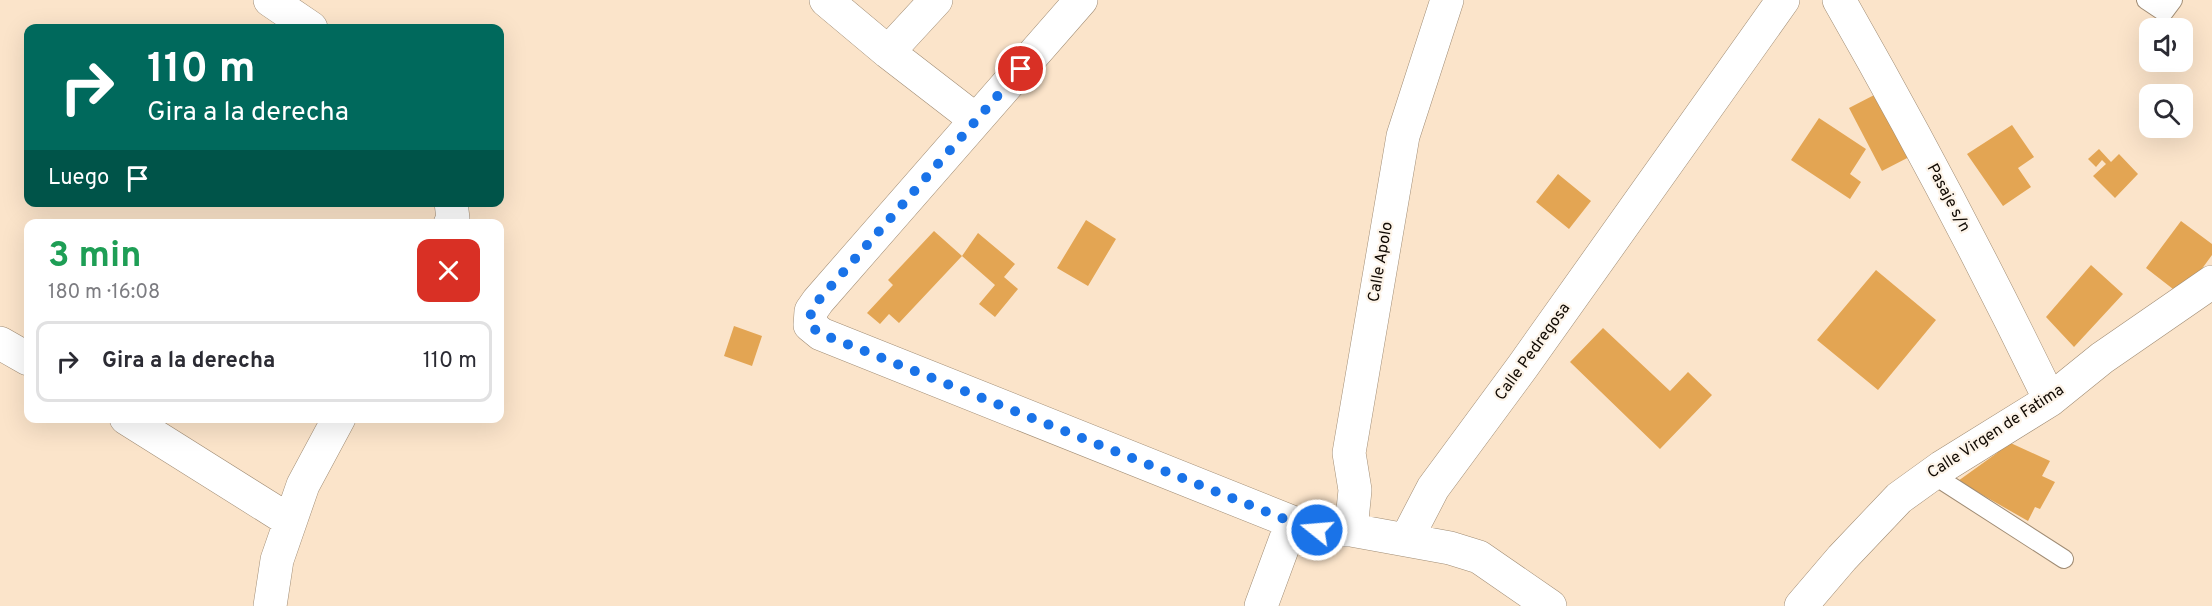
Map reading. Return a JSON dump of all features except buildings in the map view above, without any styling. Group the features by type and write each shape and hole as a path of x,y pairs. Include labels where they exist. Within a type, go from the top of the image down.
{"street":[{"path":"270,0 305,24"},
{"path":"826,0 888,52 976,120"},
{"path":"888,52 936,0"},
{"path":"1081,0 818,301 811,311 810,326 821,334 1292,522 1317,530 1351,530 1450,548 1479,557 1550,606"},
{"name":"Calle Apolo","path":"1351,530 1356,490 1349,453 1403,136 1447,0"},
{"name":"Calle Pedregosa","path":"1406,540 1433,488 1537,347 1783,0"},
{"name":"Pasaje s/n","path":"1839,0 1916,135 1998,292 2050,400"},
{"name":"Calle Virgen de Fatima","path":"1801,606 1842,558 1899,498 1932,474 2050,400 2102,358 2212,282"},
{"path":"0,343 24,357"},
{"path":"134,423 290,521"},
{"path":"270,606 277,560 303,485 336,423"},
{"path":"1261,606 1292,522"}],"lane":[{"path":"2146,0 2164,12 2174,0"},
{"path":"1932,474 2064,559"}],"route":[{"path":"1021,69 818,301 811,311 810,326 821,334 1317,530"}]}
